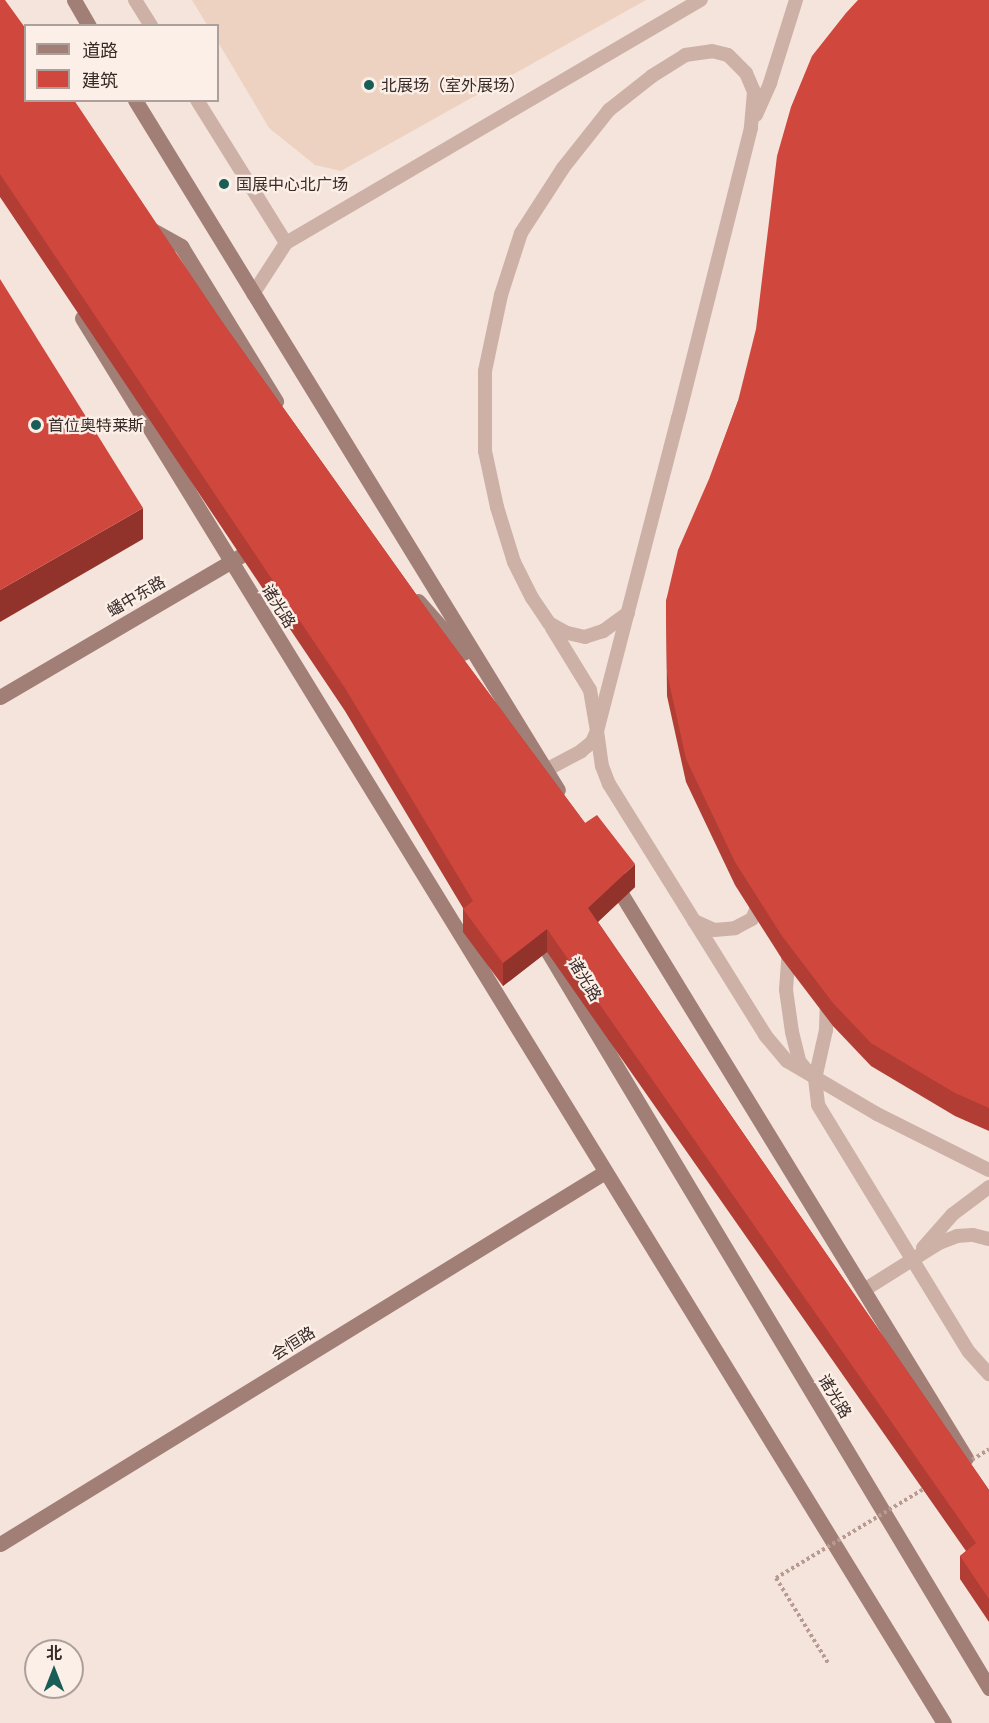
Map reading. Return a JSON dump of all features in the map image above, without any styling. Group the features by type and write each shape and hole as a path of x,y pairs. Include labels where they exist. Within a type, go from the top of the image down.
{"main road":[{"path":"74,0 89,24"},
{"path":"136,102 491,684 565,801"},
{"path":"132,219 181,246 286,417"},
{"name":"诸光路","path":"73,302 944,1723"},
{"name":"蟠中东路","path":"0,697 271,538"},
{"path":"408,588 491,684"},
{"path":"608,872 864,1290 967,1466"},
{"name":"诸光路","path":"538,936 989,1688"},
{"name":"会恒路","path":"0,1544 605,1172"}],"lane":[{"path":"135,0 150,24"},
{"path":"253,294 286,243 701,0"},
{"path":"546,770 581,751 592,742 597,732 751,128 770,83 796,0"},
{"path":"751,128 754,92 747,73 728,55 712,51 685,55 652,76 609,110 562,168 521,232 501,295 485,370 485,452 497,507 514,562 532,598 590,690 602,766 609,784 765,1035 788,1061 814,1079 903,1128 989,1170"},
{"path":"198,102 286,243"},
{"path":"549,623 567,633 585,637 603,631 628,613"},
{"path":"694,921 714,930 735,928 752,919 760,904 763,885"},
{"path":"795,931 787,952 786,990 799,1060 814,1079"},
{"path":"826,987 826,1030 814,1079 818,1106 969,1352 989,1374"},
{"path":"912,1261 953,1214 989,1187"},
{"path":"864,1290 939,1243 957,1236 973,1235 989,1239"}],"path":[{"path":"967,1466 989,1449"},
{"path":"828,1663 776,1578 935,1482"}],"shaded area":[{"name":"北展场（室外展场）","path":"192,0 646,0 341,171 315,165 269,128 219,44 219,24 206,24"}],"building":[{"path":"0,0 5,0 24,26 24,102 75,102 225,326 433,618 585,823 597,815 635,864 588,908 989,1490 989,1599 960,1556 976,1543 547,929 503,963 463,909 473,901 345,688 0,174"},
{"path":"858,0 989,0 989,1108 955,1093 871,1043 833,1003 782,936 735,862 686,759 667,673 666,601 678,550 709,479 738,401 756,329 777,156 791,107 812,56"},
{"name":"首位奥特莱斯","path":"0,279 143,508 0,590"}],"place":[{"name":"北展场（室外展场）","path":"369,85"},
{"name":"国展中心北广场","path":"224,184"},
{"name":"首位奥特莱斯","path":"36,425"}]}
